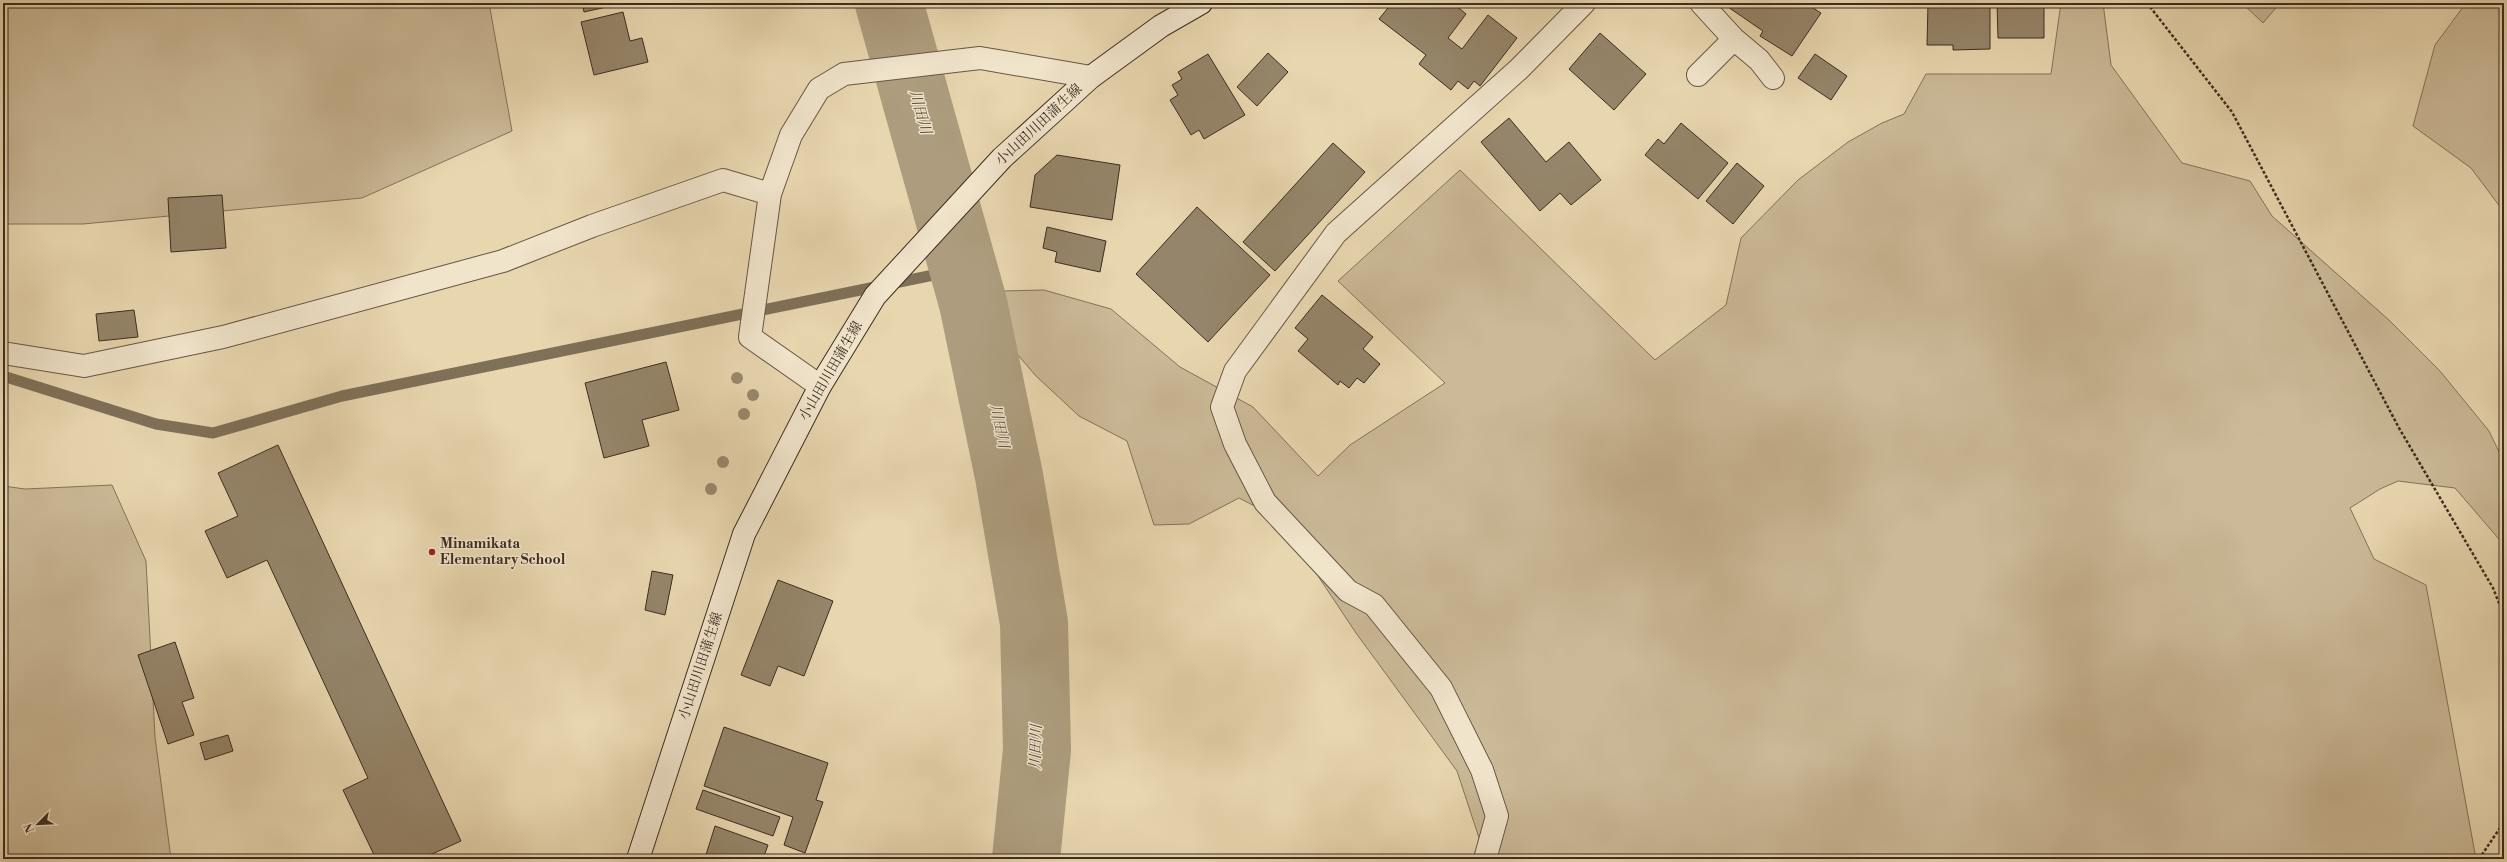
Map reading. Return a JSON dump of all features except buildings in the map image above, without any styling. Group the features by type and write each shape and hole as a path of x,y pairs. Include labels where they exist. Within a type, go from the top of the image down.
{"street":[{"name":"小山田川田蒲生線","path":"638,859 744,534 820,386 875,296 1002,158 1091,77 1161,26 1201,3"},
{"path":"1485,859 1497,816 1482,770 1441,688 1374,604 1348,591 1265,502 1235,444 1222,407 1235,371 1336,233 1519,69 1584,3"},
{"path":"1701,3 1734,39 1759,60 1772,78"},
{"path":"1698,75 1734,39"},
{"path":"820,386 750,337 770,194 791,135 819,89 844,74 980,58 1091,77"},
{"path":"3,353 84,366 223,337 503,261 592,226 723,180 770,194"}],"path":[{"path":"2147,3 2232,112 2399,428 2493,588 2504,616"},
{"path":"2479,859 2504,822"}],"shaded area":[{"path":"3,3 489,3 512,131 362,198 83,224 3,224"},
{"path":"2061,3 2103,3 2111,65 2182,163 2250,181 2272,216 2390,321 2440,371 2489,431 2504,462 2504,545 2455,488 2398,481 2380,489 2350,508 2374,559 2426,585 2476,859 1486,859 1457,771 1356,633 1280,519 1239,498 1189,524 1154,525 1127,441 1079,416 1036,376 999,333 1002,291 1044,290 1111,309 1180,367 1253,407 1318,476 1350,445 1445,383 1338,281 1460,170 1655,360 1726,305 1741,238 1798,180 1848,142 1882,123 1904,114 1926,74 2051,74"},
{"path":"2242,3 2280,3 2263,23"},
{"path":"2466,3 2504,3 2504,212 2471,168 2413,126 2435,45"},
{"path":"112,485 146,561 155,737 171,859 3,859 3,486 25,489"}],"waterway":[{"name":"川田川","path":"889,3 973,303 1009,476 1034,623 1037,750 1026,859"},
{"path":"3,376 156,424 213,433 342,396 963,269"}],"place":[{"name":"Minamikata Elementary School","path":"432,552"}]}
